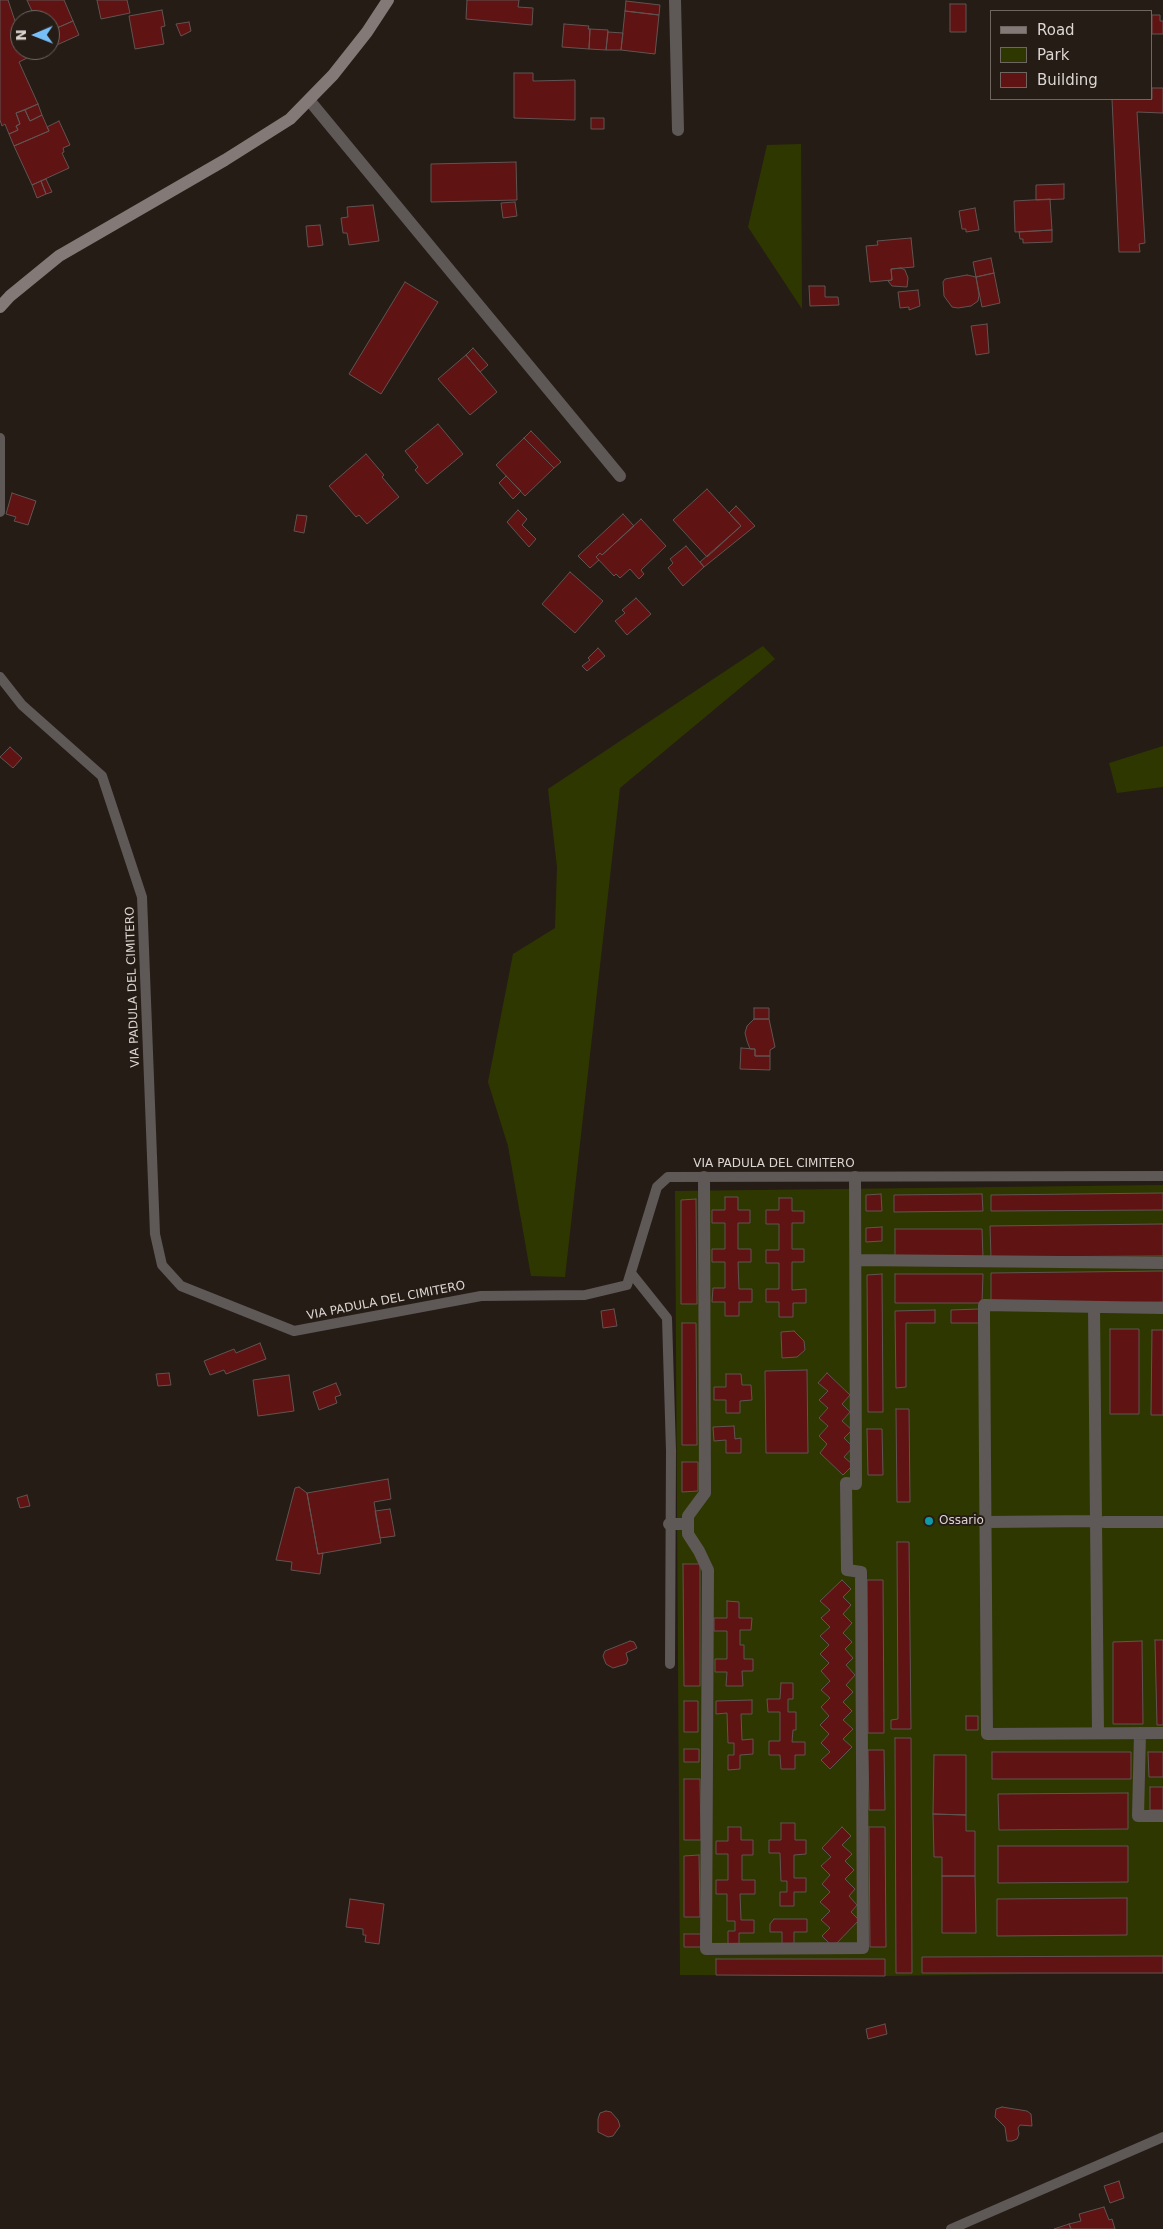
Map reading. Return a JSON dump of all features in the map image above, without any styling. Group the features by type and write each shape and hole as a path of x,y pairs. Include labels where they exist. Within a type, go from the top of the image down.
{"street":[{"path":"0,306 59,256 290,119 333,75 367,32 388,0"},
{"path":"676,0 678,130"},
{"path":"309,100 620,476"},
{"path":"704,1177 705,1493 688,1516 688,1534 708,1570 706,1949 863,1948 861,1572 847,1570 846,1484 856,1484 855,1177"},
{"path":"856,1260 1163,1263"},
{"path":"1163,1308 984,1305 987,1734 1163,1733"},
{"path":"1094,1307 1100,1521 1098,1733"},
{"path":"986,1522 1163,1522"},
{"path":"669,1524 688,1524"},
{"path":"1140,1733 1138,1816 1163,1816"}],"lane":[{"path":"0,438 0,512"},
{"name":"VIA PADULA DEL CIMITERO","path":"0,678 22,704 102,776 142,897 155,1234 162,1265 181,1286 294,1331 481,1296 585,1295 627,1285 656,1188 668,1177 1163,1176"},
{"path":"631,1273 667,1318 671,1450 669,1524 670,1664"},
{"path":"951,2229 1163,2137"}],"green space":[{"path":"801,144 802,309 748,227 767,145"},
{"path":"763,646 775,659 620,788 565,1277 531,1276 508,1146 488,1082 513,954 555,928 557,867 548,789"},
{"path":"1163,746 1163,787 1117,793 1109,763"},
{"path":"1163,1185 1163,1972 885,1976 680,1975 675,1191"}],"building":[{"path":"0,0 8,0 11,10 10,60 23,60 19,62 38,104 16,113 20,124 16,126 18,130 9,134 5,124 2,126 0,120"},
{"path":"27,0 64,0 73,21 60,27 60,10 32,10"},
{"path":"97,0 127,0 130,13 101,19"},
{"path":"467,0 519,0 518,7 533,8 532,25 466,19"},
{"path":"626,1 660,5 659,15 625,11"},
{"path":"950,4 966,4 966,32 950,32"},
{"path":"162,10 165,26 161,27 164,44 135,49 129,16"},
{"path":"625,11 659,15 655,54 621,50"},
{"path":"1153,15 1160,15 1160,21 1163,21 1163,34 1153,34"},
{"path":"73,21 79,35 60,44 60,27"},
{"path":"189,22 191,31 181,36 176,24"},
{"path":"564,24 589,26 589,49 562,47"},
{"path":"590,29 608,30 606,50 589,49"},
{"path":"608,32 623,33 621,50 606,50"},
{"path":"514,73 533,73 533,81 575,80 575,120 514,118"},
{"path":"1153,88 1163,88 1163,113 1137,112 1145,243 1139,244 1140,252 1119,252 1112,100 1153,100"},
{"path":"38,104 42,115 30,121 25,110"},
{"path":"25,110 30,121 42,115 49,131 14,146 9,134 18,130 16,126 20,124 16,113"},
{"path":"591,118 604,118 604,129 591,129"},
{"path":"59,121 70,145 63,148 64,152 62,153 69,168 32,185 14,146 49,131 47,127"},
{"path":"516,162 517,200 431,202 431,164"},
{"path":"46,179 52,192 46,194 41,181"},
{"path":"41,181 46,194 37,198 32,185"},
{"path":"1064,184 1064,199 1036,200 1036,185"},
{"path":"1050,199 1052,230 1015,232 1014,201"},
{"path":"515,202 517,216 503,218 501,203"},
{"path":"373,205 379,241 349,245 347,233 343,233 341,218 348,217 347,207"},
{"path":"975,208 979,230 966,232 966,229 962,229 959,211"},
{"path":"320,225 323,245 308,247 306,226"},
{"path":"1052,230 1052,242 1023,243 1023,239 1020,239 1019,232"},
{"path":"911,238 914,267 891,269 892,280 870,282 866,246 878,245 877,241"},
{"path":"991,258 994,273 976,277 973,262"},
{"path":"901,268 905,270 908,278 907,287 892,286 888,281 892,280 891,269"},
{"path":"994,273 1000,303 982,307 976,277"},
{"path":"967,275 976,277 978,301 971,306 952,307 944,296 943,282 945,279"},
{"path":"405,282 438,302 381,394 349,374"},
{"path":"809,286 825,286 825,297 838,297 839,305 810,306"},
{"path":"918,290 920,306 909,310 909,307 900,308 898,292"},
{"path":"987,324 989,353 976,355 971,326"},
{"path":"473,348 488,365 480,372 466,355"},
{"path":"466,355 497,392 470,415 438,379"},
{"path":"438,424 463,454 427,484 415,470 418,467 405,451"},
{"path":"531,431 561,462 554,468 524,438"},
{"path":"524,438 554,468 525,496 496,465"},
{"path":"366,454 399,497 367,524 359,515 356,517 329,486"},
{"path":"506,476 521,491 513,499 499,483"},
{"path":"707,489 741,526 707,557 673,520"},
{"path":"12,493 36,501 28,525 14,521 16,517 6,514"},
{"path":"736,506 755,526 704,567 700,562 741,526 729,513"},
{"path":"518,510 527,519 522,525 536,539 529,547 507,522"},
{"path":"623,514 634,526 602,555 600,553 596,557 599,560 590,568 578,556"},
{"path":"297,515 307,516 304,533 294,531"},
{"path":"641,519 666,546 641,570 644,574 639,579 630,569 620,578 616,574 614,576 596,557 600,553 602,555"},
{"path":"686,546 704,567 683,586 668,568 673,563 670,559"},
{"path":"570,572 603,601 575,633 542,604"},
{"path":"636,598 651,614 627,635 615,621 625,613 622,610"},
{"path":"598,648 605,656 587,671 582,666 590,660 588,658"},
{"path":"10,747 22,758 13,768 0,757"},
{"path":"754,1008 769,1008 769,1019 754,1019"},
{"path":"754,1019 769,1019 775,1047 770,1050 770,1056 755,1056 755,1049 750,1049 745,1033 747,1026"},
{"path":"741,1048 755,1049 755,1056 770,1056 770,1070 740,1069"},
{"path":"1163,1193 1163,1210 991,1211 991,1195"},
{"path":"881,1194 882,1211 866,1211 866,1195"},
{"path":"982,1194 983,1211 894,1212 894,1195"},
{"path":"725,1197 738,1197 738,1210 750,1210 750,1223 738,1223 738,1249 751,1249 751,1262 738,1262 739,1289 752,1289 752,1302 739,1302 739,1316 725,1316 725,1302 712,1302 713,1288 725,1288 725,1262 712,1262 712,1249 725,1249 725,1223 712,1223 712,1210 725,1210"},
{"path":"779,1198 792,1198 792,1211 804,1211 804,1223 792,1223 792,1249 804,1249 804,1262 792,1262 792,1290 806,1289 806,1303 793,1303 793,1317 779,1317 779,1302 766,1302 766,1289 779,1289 779,1263 766,1263 766,1250 779,1250 779,1224 766,1224 766,1210 779,1210"},
{"path":"696,1199 697,1304 681,1304 681,1200"},
{"path":"1163,1224 1163,1256 991,1257 990,1226"},
{"path":"882,1227 882,1241 866,1242 866,1228"},
{"path":"895,1229 982,1229 983,1258 895,1258"},
{"path":"1163,1271 1163,1302 991,1304 991,1273"},
{"path":"882,1274 883,1412 868,1412 867,1275"},
{"path":"895,1274 983,1274 982,1303 895,1303"},
{"path":"614,1309 617,1326 603,1328 601,1311"},
{"path":"979,1309 980,1323 951,1323 951,1310"},
{"path":"935,1310 935,1323 906,1323 906,1387 896,1388 895,1311"},
{"path":"682,1323 696,1323 697,1445 682,1445"},
{"path":"1110,1329 1139,1329 1139,1414 1110,1414"},
{"path":"1152,1330 1163,1330 1163,1415 1151,1415"},
{"path":"794,1331 804,1341 805,1350 797,1357 782,1358 781,1332"},
{"path":"260,1343 266,1359 226,1374 224,1370 210,1375 204,1361 234,1349 236,1353"},
{"path":"807,1370 808,1453 766,1453 765,1371"},
{"path":"169,1373 171,1385 158,1386 156,1374"},
{"path":"827,1373 850,1395 842,1404 850,1412 842,1421 852,1430 844,1438 853,1447 844,1457 853,1465 843,1475 820,1453 827,1444 819,1436 828,1426 819,1418 828,1408 819,1400 828,1391 818,1383"},
{"path":"726,1374 741,1374 742,1385 751,1385 752,1400 740,1401 740,1413 726,1413 726,1400 714,1400 714,1387 726,1387"},
{"path":"289,1375 294,1411 258,1416 253,1380"},
{"path":"336,1383 341,1395 335,1397 337,1403 319,1410 313,1392"},
{"path":"896,1409 909,1409 910,1502 897,1502"},
{"path":"734,1426 735,1439 741,1438 741,1453 726,1453 726,1440 714,1441 713,1427"},
{"path":"867,1429 882,1429 883,1475 868,1475"},
{"path":"682,1462 698,1462 698,1491 682,1492"},
{"path":"388,1479 391,1499 374,1502 381,1543 318,1554 307,1493"},
{"path":"299,1487 307,1493 318,1554 323,1553 320,1574 291,1570 292,1562 276,1560 295,1488"},
{"path":"27,1495 30,1506 20,1508 17,1498"},
{"path":"390,1509 395,1536 380,1538 375,1511"},
{"path":"897,1542 909,1542 911,1729 891,1729 891,1720 898,1719"},
{"path":"683,1564 700,1564 700,1686 684,1686"},
{"path":"842,1580 851,1589 843,1597 851,1605 843,1614 852,1623 843,1633 852,1642 845,1649 853,1658 846,1665 855,1675 846,1685 853,1692 843,1702 852,1711 843,1720 853,1729 843,1739 852,1747 830,1769 821,1760 830,1752 821,1743 829,1734 820,1725 829,1716 821,1707 830,1698 821,1690 830,1681 821,1671 829,1663 820,1654 829,1645 820,1636 830,1627 821,1618 830,1610 820,1601"},
{"path":"867,1580 883,1580 884,1733 868,1733"},
{"path":"727,1601 739,1602 739,1618 752,1618 751,1630 740,1630 740,1645 744,1645 744,1659 753,1659 753,1671 742,1671 743,1686 726,1686 727,1672 715,1672 715,1659 727,1659 727,1631 714,1631 714,1618 727,1618"},
{"path":"1155,1640 1163,1640 1163,1725 1157,1725"},
{"path":"630,1641 634,1642 637,1648 626,1653 628,1660 626,1664 613,1668 606,1664 603,1656 605,1651"},
{"path":"1142,1641 1143,1724 1113,1724 1113,1642"},
{"path":"781,1683 793,1683 793,1699 788,1699 788,1712 796,1712 796,1730 793,1730 792,1742 805,1742 805,1755 795,1755 795,1769 781,1769 780,1755 769,1755 769,1741 780,1741 780,1712 768,1712 767,1699 780,1699"},
{"path":"752,1700 752,1714 741,1714 742,1740 753,1739 753,1754 740,1755 740,1769 728,1770 728,1755 734,1755 734,1743 728,1743 727,1713 716,1714 716,1701"},
{"path":"684,1701 698,1701 698,1732 684,1732"},
{"path":"966,1716 978,1716 978,1730 966,1730"},
{"path":"895,1738 911,1738 912,1973 896,1973"},
{"path":"684,1749 699,1749 699,1762 684,1762"},
{"path":"868,1750 884,1750 885,1810 869,1810"},
{"path":"992,1752 1131,1752 1131,1779 992,1779"},
{"path":"1148,1752 1163,1752 1163,1777 1149,1777"},
{"path":"934,1755 966,1755 966,1815 933,1814"},
{"path":"684,1779 700,1779 701,1840 684,1840"},
{"path":"1150,1787 1163,1787 1163,1810 1150,1810"},
{"path":"1128,1793 1128,1829 999,1830 998,1794"},
{"path":"933,1814 966,1815 966,1831 975,1831 975,1876 942,1876 942,1857 934,1857"},
{"path":"781,1823 795,1823 795,1840 806,1840 806,1854 794,1855 794,1878 806,1878 806,1892 794,1892 794,1906 780,1906 780,1892 787,1892 787,1881 781,1881 780,1853 769,1853 769,1840 781,1840"},
{"path":"728,1827 741,1827 741,1840 753,1840 753,1855 742,1855 742,1880 755,1880 755,1894 740,1894 741,1920 754,1920 754,1933 739,1933 739,1946 728,1947 728,1931 735,1931 735,1921 727,1921 727,1894 716,1894 716,1880 728,1880 728,1854 716,1854 716,1841 728,1841"},
{"path":"842,1827 851,1836 842,1845 852,1854 845,1861 854,1870 845,1879 855,1889 849,1896 857,1905 851,1912 859,1920 833,1947 822,1936 830,1928 821,1920 830,1911 820,1902 830,1892 822,1884 830,1875 821,1866 831,1857 822,1848"},
{"path":"869,1827 885,1827 886,1947 870,1947"},
{"path":"998,1846 1128,1846 1128,1882 998,1883"},
{"path":"699,1855 700,1917 684,1917 684,1856"},
{"path":"942,1876 975,1876 976,1933 942,1933"},
{"path":"1127,1898 1127,1935 997,1936 997,1899"},
{"path":"350,1899 384,1904 379,1944 365,1942 366,1935 363,1935 363,1929 346,1927"},
{"path":"774,1919 807,1919 807,1932 794,1932 794,1947 782,1947 782,1932 770,1932 770,1924"},
{"path":"684,1934 701,1934 701,1947 684,1947"},
{"path":"1163,1956 1163,1973 922,1973 922,1957"},
{"path":"716,1959 885,1959 885,1976 716,1975"},
{"path":"885,2024 887,2034 868,2039 866,2029"},
{"path":"1002,2107 1027,2111 1031,2114 1032,2126 1020,2125 1017,2139 1007,2141 1005,2127 995,2117 996,2109"},
{"path":"611,2112 618,2120 620,2126 613,2136 608,2137 598,2132 600,2113"},
{"path":"1119,2181 1124,2198 1110,2203 1104,2186"},
{"path":"1104,2207 1109,2220 1112,2219 1115,2229 1071,2229 1069,2224 1081,2221 1079,2214"},
{"path":"1069,2224 1071,2229 1054,2229"}],"place":[{"name":"Ossario","path":"929,1521"}]}
